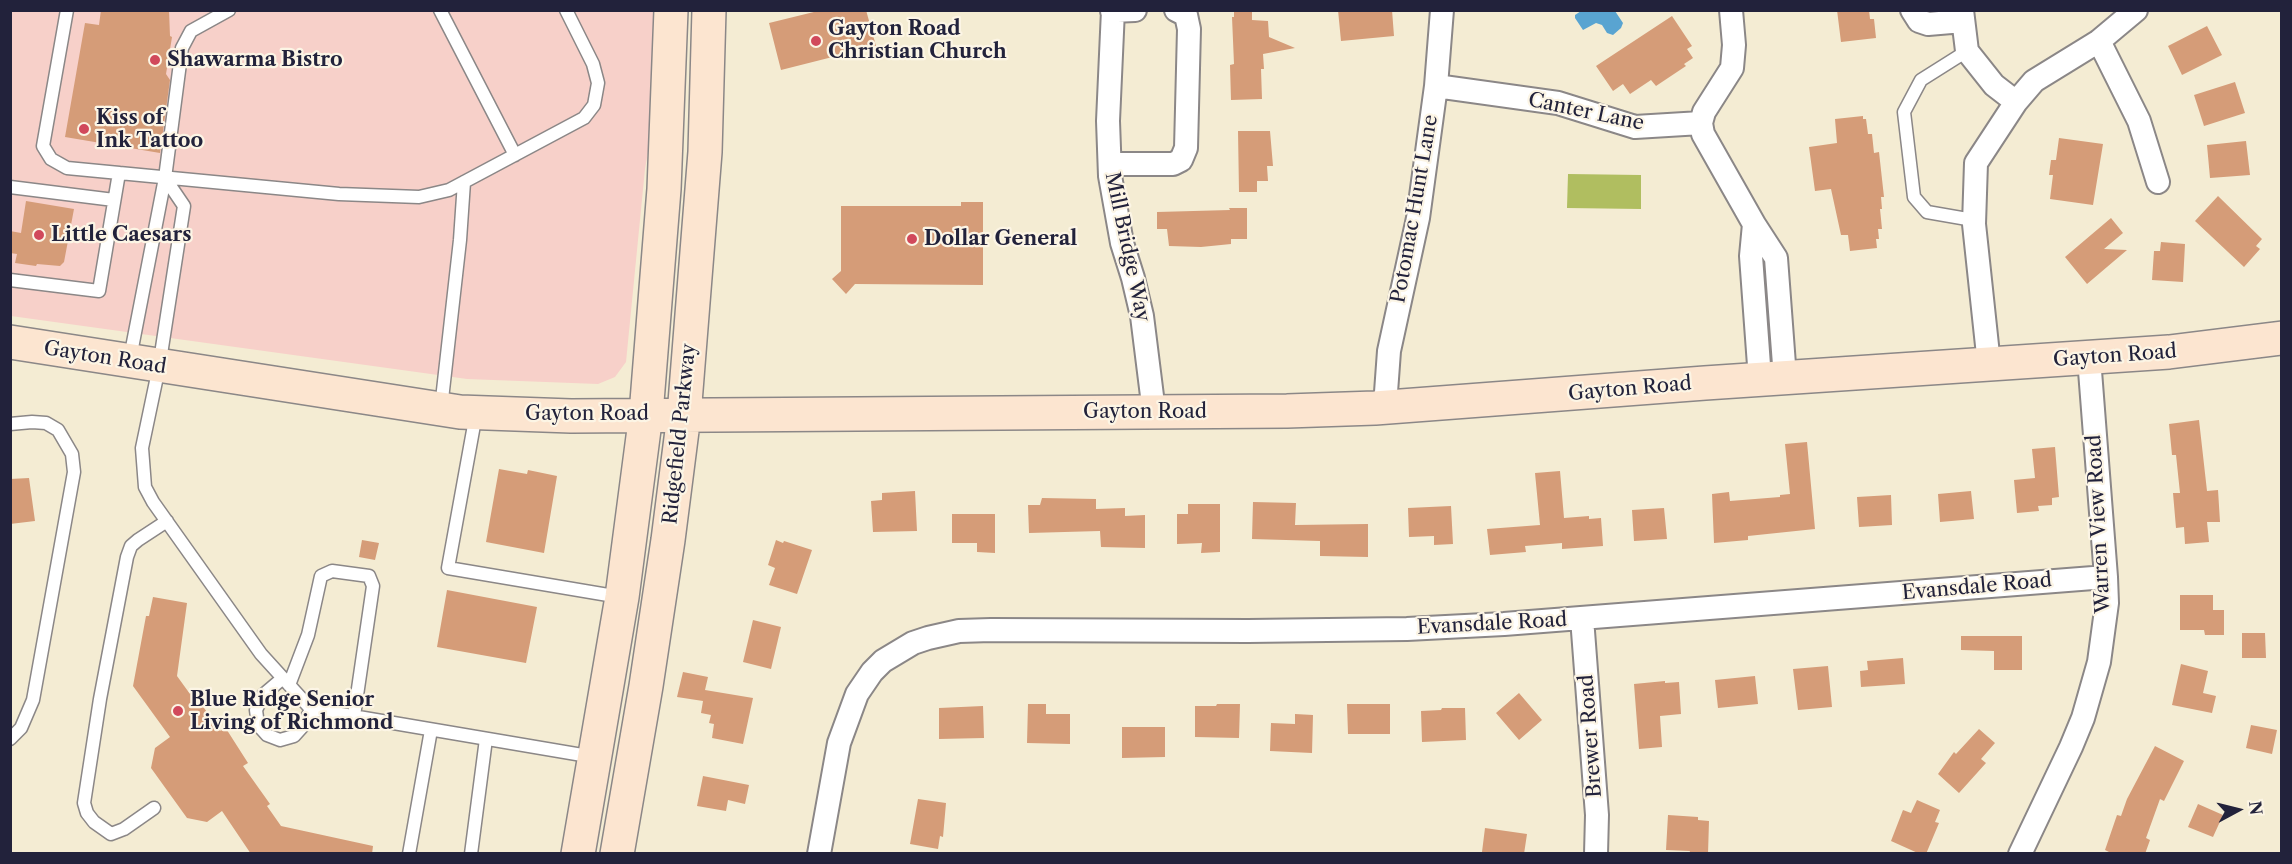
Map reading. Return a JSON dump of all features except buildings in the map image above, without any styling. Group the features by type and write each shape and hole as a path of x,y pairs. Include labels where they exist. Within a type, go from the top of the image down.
{"street":[{"name":"Ridgefield Parkway","path":"578,854 622,597 646,414 664,189 670,10"},
{"name":"Ridgefield Parkway","path":"616,854 657,619 684,415 705,152 709,10"},
{"path":"1110,164 1173,164 1181,160 1186,148 1189,29 1186,15 1176,10"},
{"name":"Potomac Hunt Lane","path":"1386,406 1389,351 1418,218 1436,86 1442,10"},
{"path":"1731,10 1734,45 1732,68 1704,112 1701,123 1703,134 1754,224 1750,256 1772,379"},
{"path":"1912,10 1919,21 1928,24 1963,16 1967,51 1994,85 2016,102"},
{"path":"1989,364 1973,220 1976,163 2016,102 2034,81 2098,41 2136,10"},
{"name":"Mill Bridge Way","path":"1120,11 1108,110 1110,164 1115,212 1142,316 1154,412"},
{"path":"2098,41 2139,120 2158,182"},
{"name":"Canter Lane","path":"1436,86 1558,104 1635,127 1701,123"},
{"name":"Gayton Road","path":"10,342 441,409 477,413 571,416 1287,411 2089,358 2169,352 2282,338"},
{"name":"Warren View Road","path":"2020,854 2071,747 2091,693 2099,662 2107,603 2089,358"},
{"name":"Evansdale Road","path":"819,854 839,743 857,694 872,672 883,661 913,643 959,631 1407,629 1582,618 2106,577"},
{"name":"Brewer Road","path":"1582,618 1597,815 1596,854"}],"lane":[{"path":"68,10 43,146 51,159 67,168 339,194 419,197 449,190 584,118 594,105 598,83 593,64 566,10"},
{"path":"229,10 191,31 182,48 144,364 142,471 145,487 167,522 261,654 311,709 595,758"},
{"path":"440,10 515,155"},
{"path":"1967,51 1921,80 1904,112 1914,197 1927,212 1973,220"},
{"path":"10,280 99,291 119,173"},
{"path":"144,364 184,206 165,178"},
{"path":"441,409 460,240 464,182"},
{"path":"10,187 114,200"},
{"path":"477,413 448,568 622,597"},
{"path":"10,424 46,423 57,430 72,454 74,472 33,700 21,728 10,739"},
{"path":"154,808 124,829 111,834 101,830 94,822 87,813 84,803 100,699 127,557 131,546 167,522"},
{"path":"311,709 303,726 294,736 280,740 267,735 258,725 256,711 263,695 286,681 308,635 321,576 332,571 369,576 373,586 354,716"},
{"path":"410,854 431,729"},
{"path":"471,854 486,739"}],"shaded area":[{"path":"11,11 656,11 655,112 645,169 626,362 615,377 598,384 467,379 11,316"}],"green space":[{"path":"1568,174 1641,175 1641,209 1567,208"}],"water":[{"path":"1581,11 1615,11 1623,23 1613,35 1607,33 1602,25 1596,23 1583,30 1575,18 1575,15"}],"place":[{"name":"Gayton Road Christian Church","path":"816,41"},
{"name":"Shawarma Bistro","path":"155,60"},
{"name":"Kiss of Ink Tattoo","path":"84,129"},
{"name":"Little Caesars","path":"39,235"},
{"name":"Dollar General","path":"912,239"},
{"name":"Blue Ridge Senior Living of Richmond","path":"178,711"}]}
